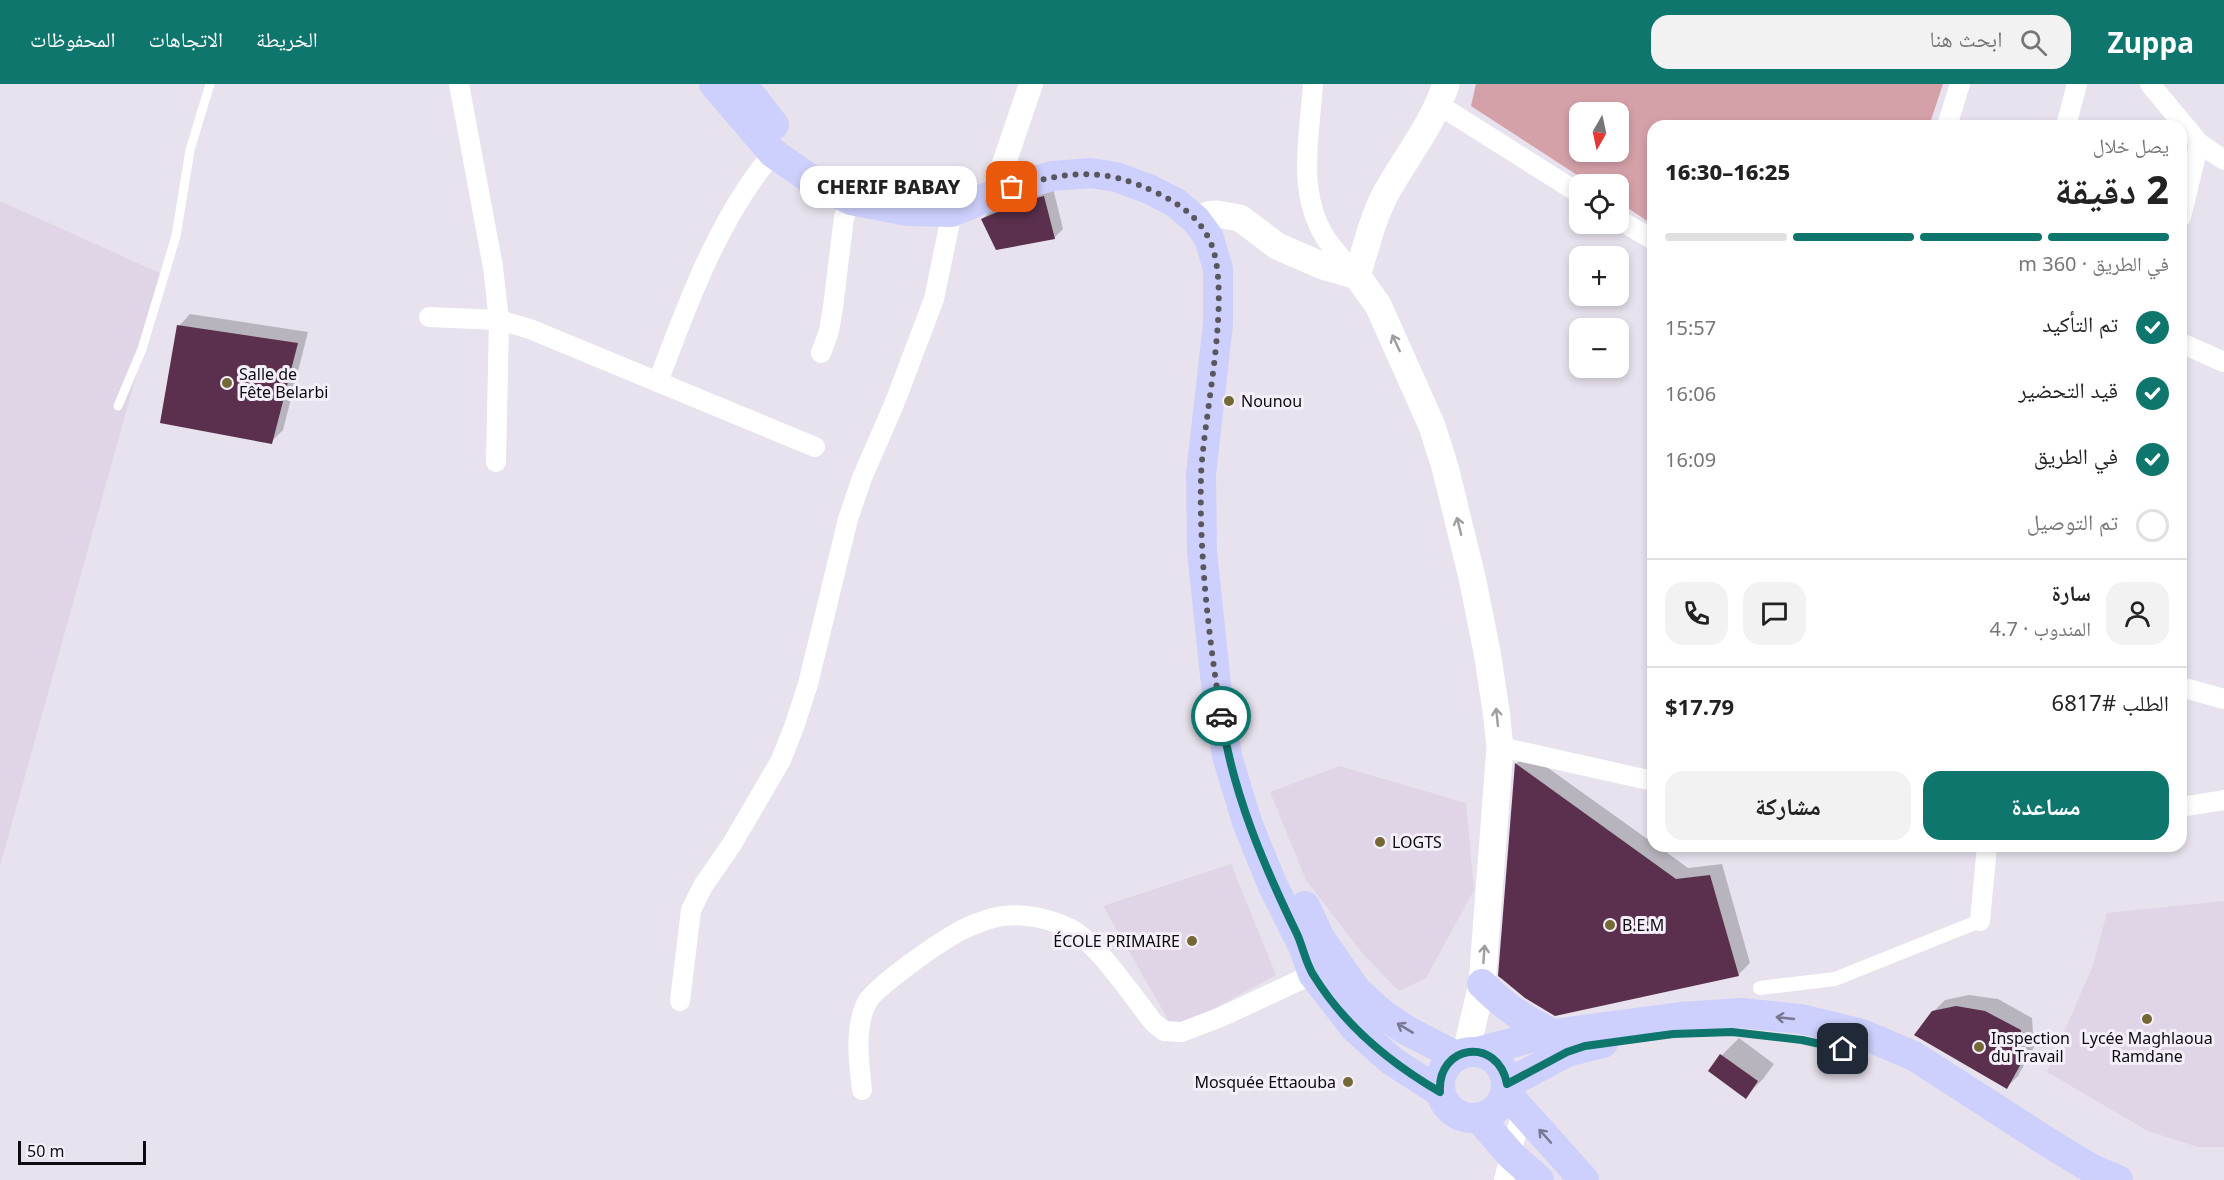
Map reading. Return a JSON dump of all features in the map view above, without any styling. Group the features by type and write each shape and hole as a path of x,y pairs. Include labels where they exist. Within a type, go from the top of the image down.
{"main road":[{"path":"714,84 773,153 816,183 851,200 907,211 952,213 1012,187 1053,176 1091,173 1116,177 1149,189 1176,202 1196,220 1209,238 1218,269 1218,324 1201,474 1202,551 1216,685 1227,756 1247,822 1272,884 1304,948 1381,1013 1406,1030 1466,1053 1486,1054 1501,1066 1512,1096 1584,1180"},
{"path":"742,84 781,134 802,155 853,184 877,192 933,200 949,197 1054,161 1091,156 1127,161 1158,174 1187,191 1208,215 1225,244 1229,273 1230,323 1217,490 1218,596 1241,748 1257,798 1320,938 1323,965 1355,1028 1392,1061 1440,1092"},
{"path":"1357,276 1372,223 1442,95"},
{"path":"1208,215 1217,214 1240,218 1277,246 1323,266 1357,276 1378,305 1412,379 1439,446 1474,588 1496,710 1500,747 1482,984 1466,1053"},
{"path":"1482,984 1496,999 1527,1021 1553,1034"},
{"path":"2077,1180 1914,1077 1864,1054 1802,1040 1732,1032 1673,1034 1605,1043 1567,1052 1499,1107 1479,1119 1459,1116 1451,1111 1440,1092 1440,1082 1442,1072 1448,1063 1466,1053 1553,1034 1680,1017 1741,1013 1801,1019 1862,1034 1914,1056 2049,1143 2092,1169 2118,1180"},
{"path":"1479,1119 1507,1167 1539,1180"}],"street":[{"path":"459,84 493,267 499,320 496,462"},
{"path":"999,178 1031,84"},
{"path":"1313,84 1311,119 1306,148 1308,199 1325,237 1357,276"},
{"path":"1949,120 1960,84"},
{"path":"2068,120 2077,84"},
{"path":"2150,84 2180,120"},
{"path":"1442,95 1569,186"},
{"path":"2187,129 2199,143 2224,160"},
{"path":"2187,192 2199,143"},
{"path":"658,382 712,247 752,178 773,153"},
{"path":"821,353 829,331 844,217 851,200"},
{"path":"680,1000 691,910 703,886 732,844 781,760 794,727 808,684 848,519 862,478 908,371 934,300 952,213"},
{"path":"1629,226 1647,236"},
{"path":"429,318 499,320 530,329 815,447"},
{"path":"2187,347 2224,362"},
{"path":"2187,689 2224,699"},
{"path":"1500,747 1647,779"},
{"path":"2187,806 2224,800"},
{"path":"1760,988 1834,979 1980,921 1986,852"},
{"path":"862,1090 858,1049 860,1018 868,1001 893,976 960,931 1002,916 1037,917 1056,922 1087,938 1154,1023 1164,1031 1174,1033 1221,1017 1323,965"},
{"path":"1507,1167 1512,1096"}],"lane":[{"path":"118,406 142,349 176,236 190,150 210,84"}],"shaded area":[{"path":"1476,84 1943,84 1931,120 1647,120 1647,221 1629,209 1629,174 1576,174 1471,106"},
{"path":"0,201 164,275 0,866"},
{"name":"LOGTS","path":"1339,766 1466,803 1474,890 1426,978 1399,991 1363,954 1306,880 1270,792"},
{"name":"ÉCOLE PRIMAIRE","path":"1231,864 1276,975 1174,1030 1103,906"},
{"name":"Lycée Maghlaoua Ramdane","path":"2224,901 2224,1147 2198,1147 2148,1131 2047,1072 2093,965 2107,913"}],"building":[{"path":"1044,196 1055,239 996,250 981,219 1018,203"},
{"name":"Salle de Fête Belarbi","path":"177,325 298,343 272,444 160,423"},
{"name":"B.E.M","path":"1515,763 1676,879 1710,875 1739,976 1555,1016 1525,998 1498,976"},
{"name":"Inspection du Travail","path":"1956,1006 1985,1011 2021,1030 2023,1060 2007,1089 1914,1035 1932,1011"},
{"path":"1720,1054 1758,1081 1746,1099 1708,1071"}],"way so far":[{"path":"1012,187 1053,176 1091,173 1116,177 1176,202 1196,220 1209,238 1218,269 1218,324 1201,474 1202,551 1221,716"}],"place":[{"name":"CHERIF BABAY","path":"1012,187"},
{"name":"Salle de Fête Belarbi","path":"227,383"},
{"name":"Nounou","path":"1229,401"},
{"name":"LOGTS","path":"1380,842"},
{"name":"B.E.M","path":"1610,925"},
{"name":"ÉCOLE PRIMAIRE","path":"1192,941"},
{"name":"Lycée Maghlaoua Ramdane","path":"2147,1019"},
{"name":"Inspection du Travail","path":"1979,1047"},
{"name":"Mosquée Ettaouba","path":"1348,1082"}],"route":[{"path":"1221,716 1227,756 1247,822 1272,884 1304,948 1313,975 1355,1028 1392,1061 1440,1092 1442,1072 1456,1056 1466,1052 1486,1054 1494,1059 1501,1066 1507,1084 1567,1052 1585,1046 1673,1034 1732,1032 1802,1040 1843,1049"}]}
